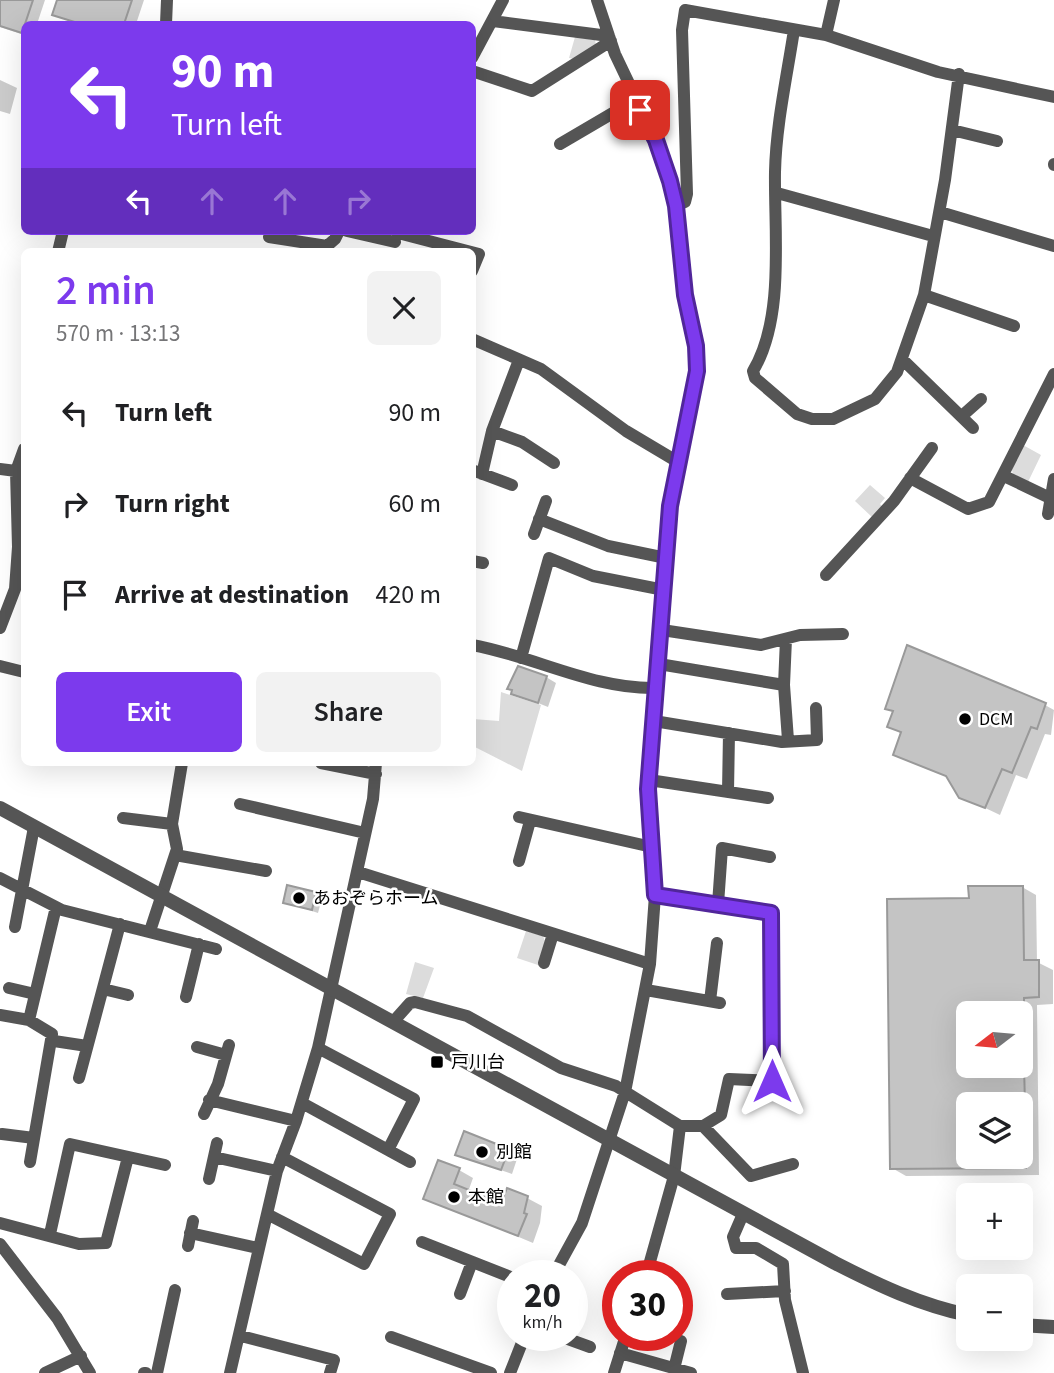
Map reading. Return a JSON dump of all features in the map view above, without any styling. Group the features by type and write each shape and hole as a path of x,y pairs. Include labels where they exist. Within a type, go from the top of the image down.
{"street":[{"path":"166,21 167,0"},
{"path":"476,51 503,0"},
{"path":"562,1260 582,1223 625,1092 650,964 655,895 649,780 670,506 697,371 696,346 685,295 676,206 662,155 635,100 597,0"},
{"path":"826,35 834,0"},
{"path":"676,206 684,202 687,194 682,30 685,10 826,35 939,72 959,74 1054,97"},
{"path":"493,21 610,39"},
{"path":"794,30 780,127 772,303 762,356 753,371 755,378 797,414 812,419 833,419 880,394 897,372 924,295 933,236 940,212 959,74"},
{"path":"476,72 532,91 610,39"},
{"path":"560,144 635,100"},
{"path":"952,130 996,141"},
{"path":"776,193 933,236"},
{"path":"940,212 1054,246"},
{"path":"268,239 327,246 337,235"},
{"path":"372,235 426,246"},
{"path":"924,295 1014,326"},
{"path":"476,341 541,369 626,431 678,462"},
{"path":"902,359 963,415 973,428"},
{"path":"512,485 477,472 519,360"},
{"path":"910,478 968,509 989,502 1052,383"},
{"path":"963,415 981,399"},
{"path":"492,431 522,442 554,463"},
{"path":"826,575 894,501 932,448"},
{"path":"0,628 20,590 21,496 16,471 21,457"},
{"path":"0,469 16,471"},
{"path":"1004,476 1050,498"},
{"path":"1048,514 1054,479"},
{"path":"534,534 546,501"},
{"path":"539,519 608,545 666,558"},
{"path":"521,658 550,558 593,576 664,590"},
{"path":"662,630 761,645 800,635 843,634"},
{"path":"786,639 784,685 788,740"},
{"path":"476,646 641,688 657,688"},
{"path":"659,664 784,685"},
{"path":"0,666 21,671"},
{"path":"654,721 788,740 818,747 816,708"},
{"path":"728,792 729,733"},
{"path":"150,931 175,855 172,824 182,766"},
{"path":"230,1373 241,1336 258,1248 277,1171 302,1103 318,1048 358,872 376,769 348,766"},
{"path":"649,780 768,798"},
{"path":"240,804 365,833"},
{"path":"0,808 608,1142 887,1290 956,1312"},
{"path":"123,818 172,824"},
{"path":"519,861 525,819 579,838 652,847"},
{"path":"15,927 34,827"},
{"path":"718,904 723,848 769,857"},
{"path":"175,855 266,871"},
{"path":"358,872 650,964"},
{"path":"0,878 56,907 216,949"},
{"path":"393,1022 410,1003 441,1008 467,1017 561,1068 616,1086 680,1126 703,1126 721,1115 729,1079 772,1081 771,913 655,895"},
{"path":"29,1020 35,995 43,979 56,907"},
{"path":"79,1078 120,924"},
{"path":"544,963 553,934"},
{"path":"646,990 715,1002 721,957 717,943"},
{"path":"186,997 199,944"},
{"path":"9,988 35,995"},
{"path":"103,989 128,995"},
{"path":"0,1015 29,1020 52,1034 54,1041 30,1162"},
{"path":"54,1041 87,1046"},
{"path":"197,1047 227,1050 218,1084 204,1114"},
{"path":"318,1048 414,1099 388,1150"},
{"path":"209,1100 296,1121"},
{"path":"302,1103 411,1162"},
{"path":"650,1260 674,1176 680,1126"},
{"path":"703,1126 751,1176 793,1164"},
{"path":"2,1134 34,1138"},
{"path":"209,1180 217,1143"},
{"path":"50,1234 70,1144 165,1165"},
{"path":"0,1223 50,1234 79,1244 106,1243 128,1157"},
{"path":"214,1157 277,1171"},
{"path":"267,1214 364,1264 390,1214 282,1157"},
{"path":"743,1214 733,1243 741,1250 756,1248 783,1264 785,1291 803,1373"},
{"path":"190,1233 258,1248"},
{"path":"422,1242 497,1272"},
{"path":"0,1244 57,1318 90,1373"},
{"path":"460,1294 472,1262"},
{"path":"156,1373 174,1290"},
{"path":"727,1294 785,1291"},
{"path":"1033,1326 1054,1327"},
{"path":"241,1336 334,1360 330,1373"},
{"path":"391,1337 491,1373"},
{"path":"510,1373 519,1351"},
{"path":"674,1369 678,1351"},
{"path":"614,1373 621,1353 691,1373"},
{"path":"45,1373 81,1356"}],"shaded area":[{"path":"575,37 595,40 596,45 574,59 569,58"},
{"path":"1023,445 1041,455 1028,482 1013,475 1012,470"},
{"path":"870,485 885,498 880,504 883,507 873,518 855,501"},
{"path":"501,692 541,705 522,771 476,748 476,719 499,721"},
{"path":"526,931 543,936 545,941 538,965 517,958"},
{"path":"415,962 434,968 423,998 406,994"}],"building":[{"path":"0,0 33,0 26,21 21,21 21,33 0,26"},
{"path":"57,0 132,0 125,21 71,21 52,15"},
{"name":"DCM","path":"907,645 1046,703 1037,729 1031,727 1012,773 1002,769 985,808 959,798 946,776 893,755 901,732 887,727 893,711 885,709"},
{"path":"518,666 547,676 538,703 511,694 512,690 507,689"},
{"name":"あおぞらホーム","path":"287,885 316,892 312,910 283,903"},
{"path":"968,886 1023,886 1024,960 1039,960 1039,997 1024,998 1024,1001 956,1001 956,1078 1024,1078 1025,1092 956,1092 956,1169 890,1169 887,899 969,898"},
{"name":"別館","path":"464,1131 509,1149 501,1170 455,1155"},
{"name":"本館","path":"438,1160 460,1168 454,1184 501,1203 507,1188 528,1196 524,1213 527,1214 518,1236 423,1199"}],"place":[{"name":"DCM","path":"965,719"},
{"name":"あおぞらホーム","path":"299,898"},
{"name":"戸川台","path":"437,1062"},
{"name":"別館","path":"482,1152"},
{"name":"本館","path":"454,1197"}],"route":[{"path":"640,110 662,155 676,206 685,295 696,346 697,371 670,506 648,789 655,895 771,913 772,1081"}]}
